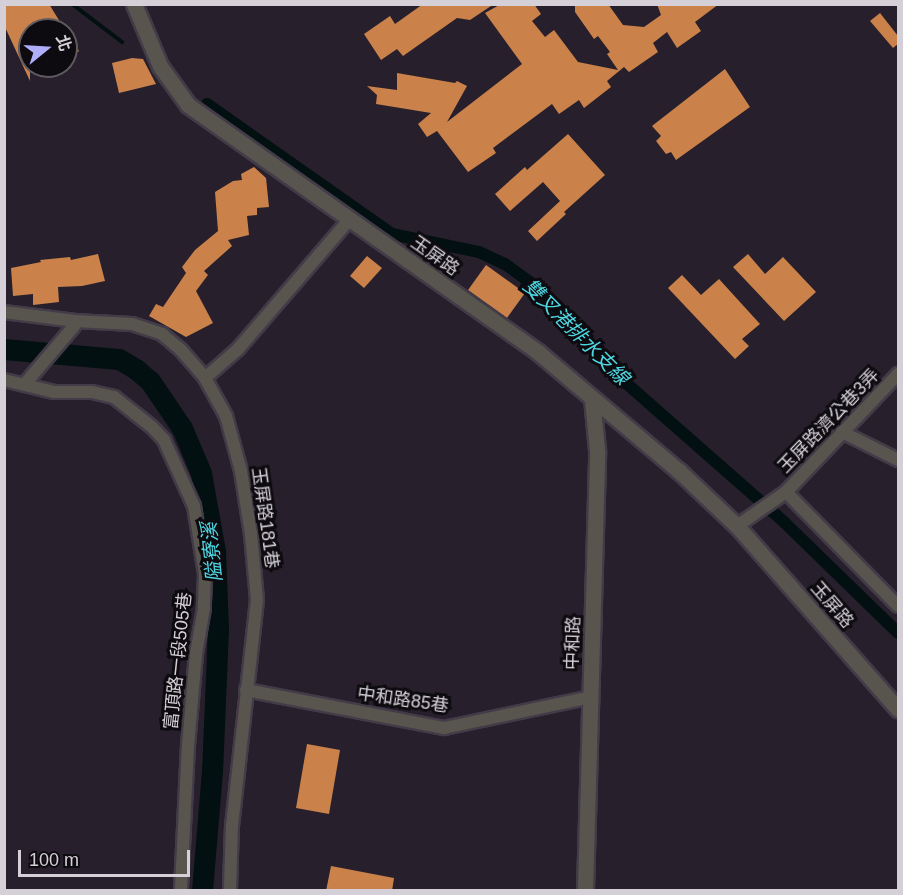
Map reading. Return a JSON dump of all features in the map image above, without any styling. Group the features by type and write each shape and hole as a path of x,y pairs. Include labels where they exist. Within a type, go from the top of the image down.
{"street":[{"name":"玉屏路","path":"134,4 160,66 188,105 538,352 679,471 737,526 898,710"},
{"path":"205,378 238,349 349,220"},
{"name":"玉屏路181巷","path":"4,312 74,323 132,324 162,334 182,350 205,378 226,416 241,471 251,534 257,600 232,825 230,891"},
{"path":"28,382 74,323"},
{"name":"玉屏路濟公巷3弄","path":"786,492 898,374"},
{"name":"富頂路一段505巷","path":"4,380 28,382 54,392 102,393 134,412 164,440 194,506 204,565 204,608 196,654 188,745 181,891"},
{"name":"中和路","path":"585,891 597,450 592,398"},
{"path":"842,432 898,459"},
{"path":"737,526 786,492 898,606"},
{"name":"中和路85巷","path":"246,690 444,728 591,697"}],"building":[{"path":"4,4 49,4 58,18 18,18 18,55 4,25"},
{"path":"423,4 494,4 470,20 457,18 403,56 397,49 381,60 364,34 390,16 395,24"},
{"path":"501,4 534,4 541,14 532,21 545,37 554,30 578,62 618,70 607,54 610,52 598,36 594,39 575,12 575,4 608,4 623,25 644,27 661,15 657,4 719,4 695,22 701,31 677,48 667,32 653,43 658,52 629,72 624,67 607,81 611,87 584,108 579,100 559,114 552,104 493,148 496,153 468,172 437,131 427,137 418,124 431,113 376,104 377,95 367,86 397,90 397,73 455,83 457,81 467,86 447,122 522,64 485,13"},
{"path":"880,13 898,36 898,44 893,48 870,21"},
{"path":"132,58 143,59 156,84 119,93 112,63"},
{"path":"725,69 750,107 676,160 671,152 666,154 656,141 661,136 652,126"},
{"path":"568,134 605,175 564,212 566,214 537,241 528,231 560,201 543,182 510,211 495,194 525,167 527,170"},
{"path":"254,167 266,178 269,207 257,208 257,215 247,216 249,235 228,240 232,246 204,271 208,275 196,291 213,323 186,337 149,316 156,304 163,307 186,273 182,267 195,250 218,231 215,192 233,181 242,180 241,174"},
{"path":"98,254 105,281 82,286 58,287 59,302 33,305 33,294 13,296 11,268 41,262 40,260 70,257 71,260"},
{"path":"748,254 765,274 783,257 816,292 784,321 733,267"},
{"path":"367,256 382,268 364,288 350,276"},
{"path":"486,265 525,293 507,318 468,290"},
{"path":"682,275 701,295 719,279 760,324 742,339 749,346 735,359 668,288"},
{"path":"307,744 340,750 329,814 296,808"},
{"path":"331,866 394,878 392,891 326,891"}],"waterway":[{"path":"72,4 122,42"},
{"name":"雙叉港排水支線","path":"207,104 392,234 479,252 505,264 531,283 570,321 610,369 784,522 898,633"},
{"name":"隘寮溪","path":"4,349 119,359 137,370 150,381 182,428 201,473 215,551 218,629 212,771 202,890"}]}
